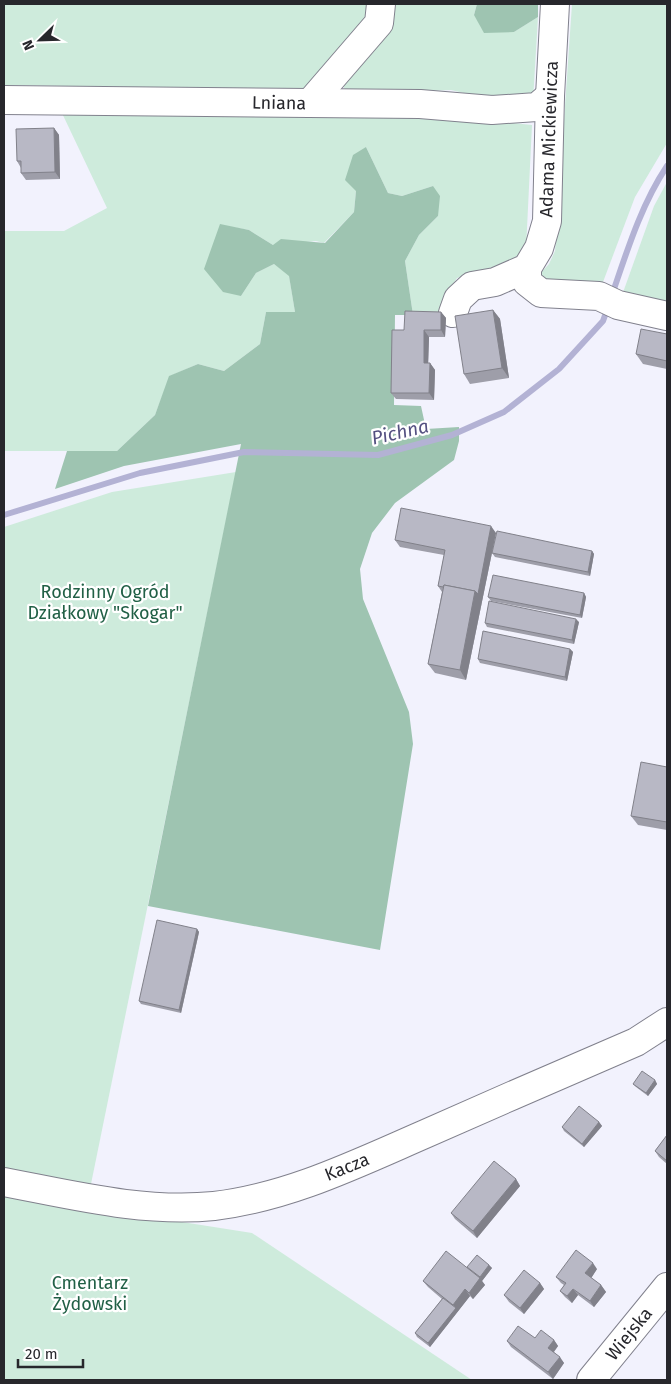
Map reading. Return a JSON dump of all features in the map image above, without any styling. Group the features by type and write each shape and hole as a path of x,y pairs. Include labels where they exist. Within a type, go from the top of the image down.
{"street":[{"path":"310,103 379,23 381,4"},
{"name":"Adama Mickiewicza","path":"527,268 539,248 547,221 550,96 555,4"},
{"name":"Lniana","path":"4,100 420,104 492,110 537,107 550,96"},
{"path":"453,312 458,299 472,286 495,282 527,268 527,282 541,293 608,301 667,316"},
{"name":"Kacza","path":"4,1182 120,1204 167,1208 214,1206 276,1194 342,1171 636,1042 667,1022"},
{"name":"Wiejska","path":"591,1380 667,1287"}],"green space":[{"path":"4,4 373,4 372,16 313,90 4,85"},
{"path":"388,4 477,4 474,15 514,32 538,17 533,101 494,100 451,90 347,94 342,83"},
{"path":"477,4 538,4 538,17 514,32 484,33 474,15"},
{"path":"572,4 667,4 667,143 635,197 600,290 534,280 549,264 555,251"},
{"path":"61,111 412,113 532,125 526,249 509,262 457,278 444,298 442,314 413,315 405,261 419,235 438,216 433,186 402,196 388,193 366,147 356,191 354,212 324,243 316,241 273,245 249,230 220,225 241,296 256,273 274,264 289,275 295,312 266,312 260,344 224,371 198,364 170,376 155,415 117,451 4,451 4,231 64,231 107,208"},
{"path":"366,147 388,193 402,196 433,186 440,196 438,216 419,235 405,261 413,315 395,315 394,405 421,406 426,429 459,427 459,441 454,460 395,503 372,533 360,569 363,599 409,712 413,744 380,950 148,906 241,444 124,466 55,489 67,451 117,451 155,415 169,376 198,364 224,371 260,344 266,312 295,312 289,276 274,264 256,273 241,296 223,292 204,269 220,224 249,230 273,245 281,239 325,243 354,212 356,191 345,180 353,155"},
{"path":"667,182 667,308 621,298 654,206"},
{"name":"Rodzinny Ogród Działkowy \"Skogar\"","path":"236,472 91,1184 4,1170 4,527 112,492"},
{"name":"Cmentarz Żydowski","path":"4,1194 252,1233 472,1380 4,1380"}],"building":[{"path":"54,128 55,172 21,173 21,161 17,161 16,129"},
{"path":"493,310 502,368 464,374 455,316"},
{"path":"405,311 441,312 441,330 424,330 424,363 430,363 429,393 391,393 392,330 404,330"},
{"path":"641,329 667,334 667,361 636,354"},
{"path":"401,508 491,526 478,594 475,591 444,585 443,587 438,586 445,550 395,540"},
{"path":"497,531 592,551 588,572 492,553"},
{"path":"493,575 584,593 580,615 488,597"},
{"path":"444,585 475,591 460,670 428,664"},
{"path":"489,601 576,619 572,640 485,623"},
{"path":"483,631 570,649 565,677 478,659"},
{"path":"641,762 667,767 667,822 631,816"},
{"path":"157,920 197,929 179,1010 139,1001"},
{"path":"642,1071 655,1080 646,1093 633,1084"},
{"path":"579,1106 599,1122 582,1144 562,1127"},
{"path":"667,1135 667,1161 655,1151"},
{"path":"494,1161 516,1179 473,1231 451,1213"},
{"path":"576,1250 593,1263 585,1273 601,1285 590,1301 573,1289 567,1296 560,1291 566,1283 556,1277"},
{"path":"446,1251 480,1278 469,1293 465,1289 453,1305 423,1281"},
{"path":"477,1255 489,1265 480,1277 467,1267"},
{"path":"524,1270 540,1283 520,1308 504,1295"},
{"path":"443,1298 456,1308 428,1343 415,1333"},
{"path":"518,1326 535,1338 541,1330 554,1340 548,1348 560,1357 548,1372 507,1341"}],"waterway":[{"name":"Pichna","path":"612,295 642,212 667,166"},
{"name":"Pichna","path":"4,515 140,473 244,452 378,455 452,435 504,412 559,369 603,321 608,307"}]}
